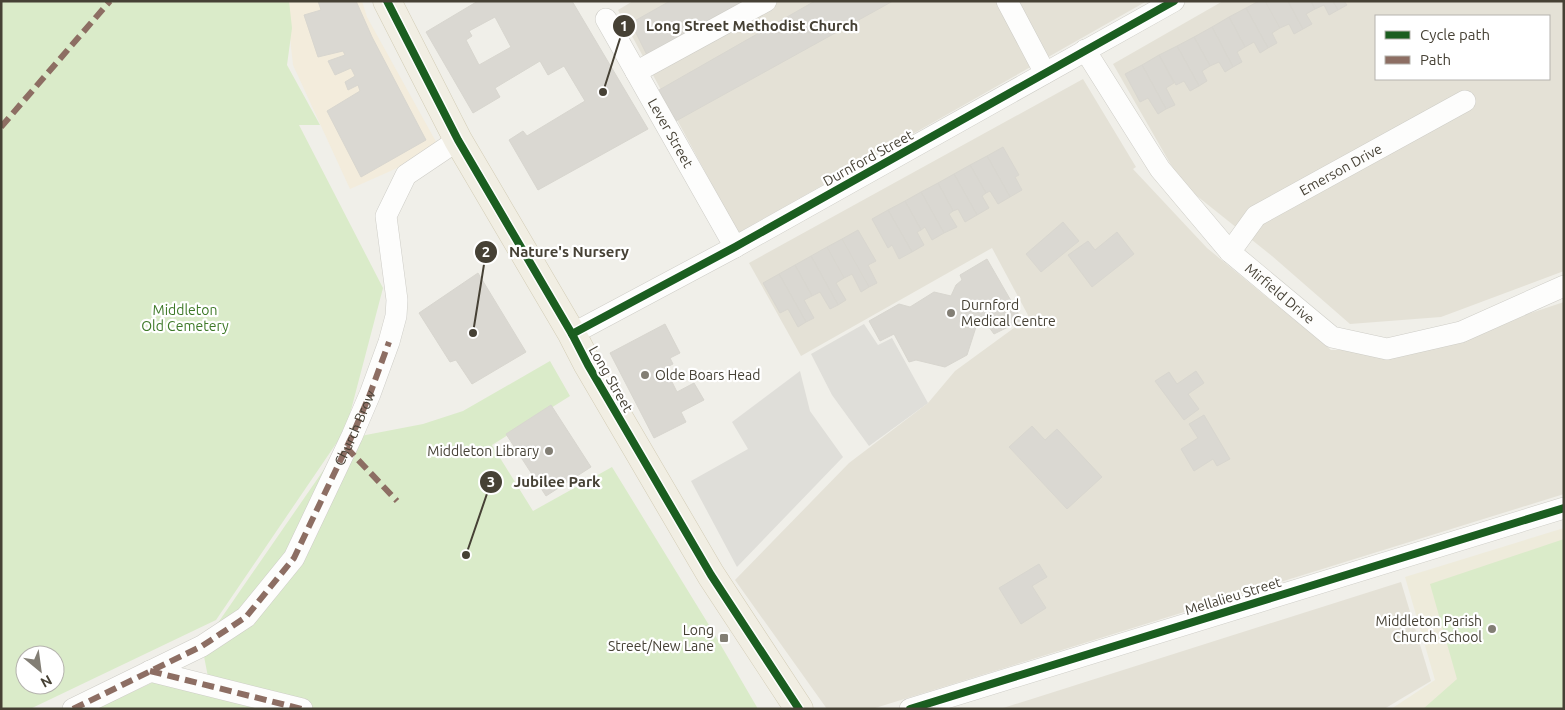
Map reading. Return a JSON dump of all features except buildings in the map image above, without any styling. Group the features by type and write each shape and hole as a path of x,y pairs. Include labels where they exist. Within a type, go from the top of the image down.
{"main road":[{"name":"Long Street","path":"386,1 458,140 593,373 711,575 799,709"}],"street":[{"path":"636,72 766,1"},
{"path":"1007,1 1046,73"},
{"name":"Durnford Street","path":"572,334 735,247 1174,1"},
{"name":"Lever Street","path":"606,19 735,247"},
{"name":"Mirfield Drive","path":"1085,50 1160,169 1230,252 1332,337 1387,349 1461,332 1564,286"},
{"name":"Emerson Drive","path":"1230,252 1256,216 1465,102"},
{"name":"Church Brow","path":"73,709 202,646 246,616 294,558 370,394 389,342 396,316 397,300 386,216 406,175 458,140"},
{"name":"Mellalieu Street","path":"910,709 1564,508"},
{"path":"150,671 302,709"}],"shaded area":[{"path":"286,1 362,1 367,17 440,149 350,189 293,65"},
{"path":"633,1 1147,1 738,233 618,10"},
{"path":"1223,1 1564,1 1564,271 1441,317 1350,324 1272,256 1182,184 1113,64"},
{"path":"1083,79 1136,167 1133,169 1207,248 1331,350 1420,350 1564,302 1564,494 872,709 827,709 735,580 849,463 928,403 955,371 1029,317 992,248 801,356 749,263"},
{"path":"864,324 878,345 892,338 928,403 869,446 832,395 811,354"},
{"path":"800,371 810,411 843,457 737,567 691,481 748,449 732,422"},
{"name":"Middleton Parish Church School","path":"1564,528 1564,709 1391,709 1435,680 1405,577"},
{"path":"1401,582 1431,681 1384,709 1000,709"}],"green space":[{"name":"Middleton Old Cemetery","path":"1,1 289,1 292,28 287,65 320,125 299,125 383,288 346,429 216,620 65,692 65,645 15,645 15,695 59,695 30,709 1,709"},
{"path":"550,361 570,396 492,445 533,511 612,467 758,709 311,709 208,677 202,646 345,439 423,424 463,411"},
{"name":"Middleton Parish Church School","path":"1564,539 1564,709 1423,709 1457,679 1430,584"},
{"path":"158,680 296,709 96,709"}],"marked path":[{"path":"1,127 110,1"},
{"path":"73,709 202,646 246,617 294,558 352,436 389,342"},
{"path":"346,447 397,501"},
{"path":"150,671 302,709"}],"cycle path":[{"path":"387,1 458,140 572,334 588,365 711,575 799,709"},
{"path":"572,334 735,247 1174,1"},
{"path":"910,709 1564,508"}],"place":[{"name":"Long Street Methodist Church","path":"603,92"},
{"name":"Durnford Medical Centre","path":"951,313"},
{"name":"Nature's Nursery","path":"473,333"},
{"name":"Olde Boars Head","path":"645,375"},
{"name":"Middleton Library","path":"549,451"},
{"name":"Jubilee Park","path":"466,555"},
{"name":"Middleton Parish Church School","path":"1492,629"},
{"name":"Long Street/New Lane","path":"724,638"}]}
